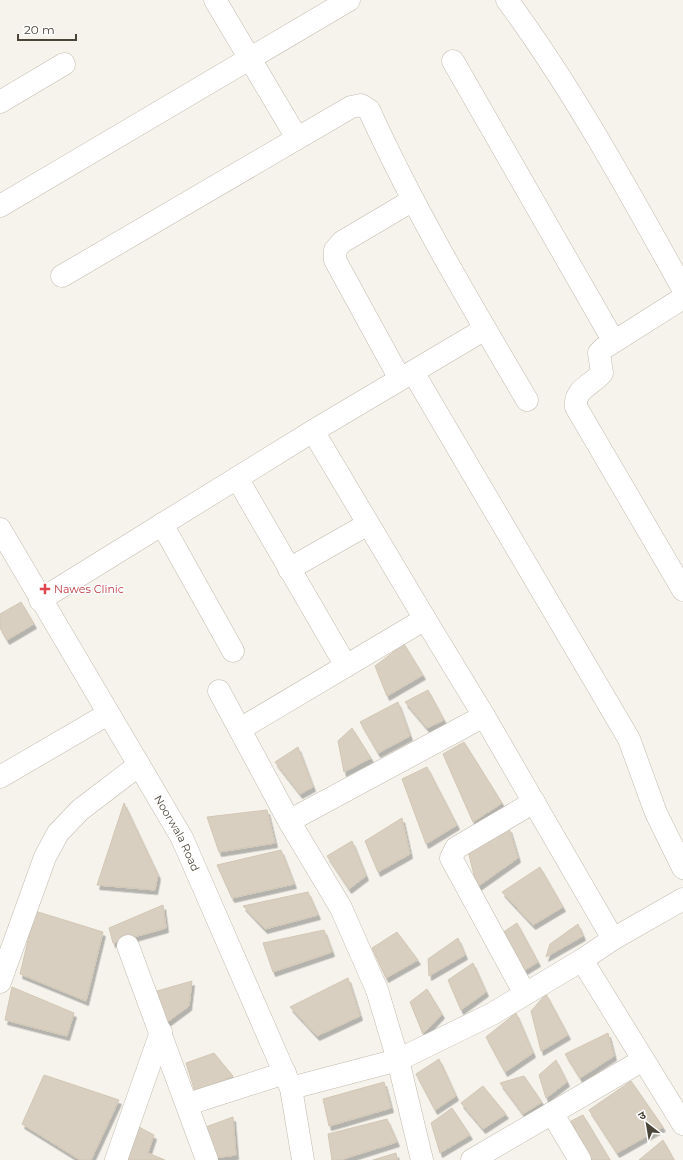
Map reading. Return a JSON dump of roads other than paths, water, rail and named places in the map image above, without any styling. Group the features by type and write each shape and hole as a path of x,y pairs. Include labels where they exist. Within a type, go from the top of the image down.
{"street":[{"path":"215,0 297,138"},
{"path":"0,206 250,57 349,0"},
{"path":"507,0 539,44 615,166 683,289"},
{"path":"453,61 614,340"},
{"path":"3,93 64,64"},
{"path":"62,276 297,138 352,107 361,105 369,110 413,200 485,329 527,400"},
{"path":"413,200 342,242 335,250 335,260 407,375 629,739 656,813 683,868"},
{"path":"683,298 614,340 600,353 602,373 578,394 575,400 576,407 683,590"},
{"path":"40,600 312,431 485,329"},
{"path":"312,431 484,716 613,939"},
{"path":"237,478 346,666"},
{"path":"162,524 233,651"},
{"path":"289,569 368,524"},
{"name":"Noorwala Road","path":"0,529 6,552 40,600 182,838 288,1080 304,1160"},
{"path":"240,729 426,619"},
{"path":"220,691 289,821 341,908 377,990 398,1060 422,1160"},
{"path":"0,777 108,714"},
{"path":"289,821 484,716"},
{"path":"0,982 45,857 58,833 80,810 138,765"},
{"path":"525,994 451,858 456,848 534,802"},
{"path":"188,1104 288,1080 398,1060 492,1014 582,960 613,939 683,899"},
{"path":"128,946 188,1104 207,1160"},
{"path":"582,960 683,1124"},
{"path":"116,1160 161,1032"},
{"path":"472,1160 643,1060"},
{"path":"552,1113 580,1160"}],"place":[{"name":"Nawes Clinic","path":"45,589"}]}
